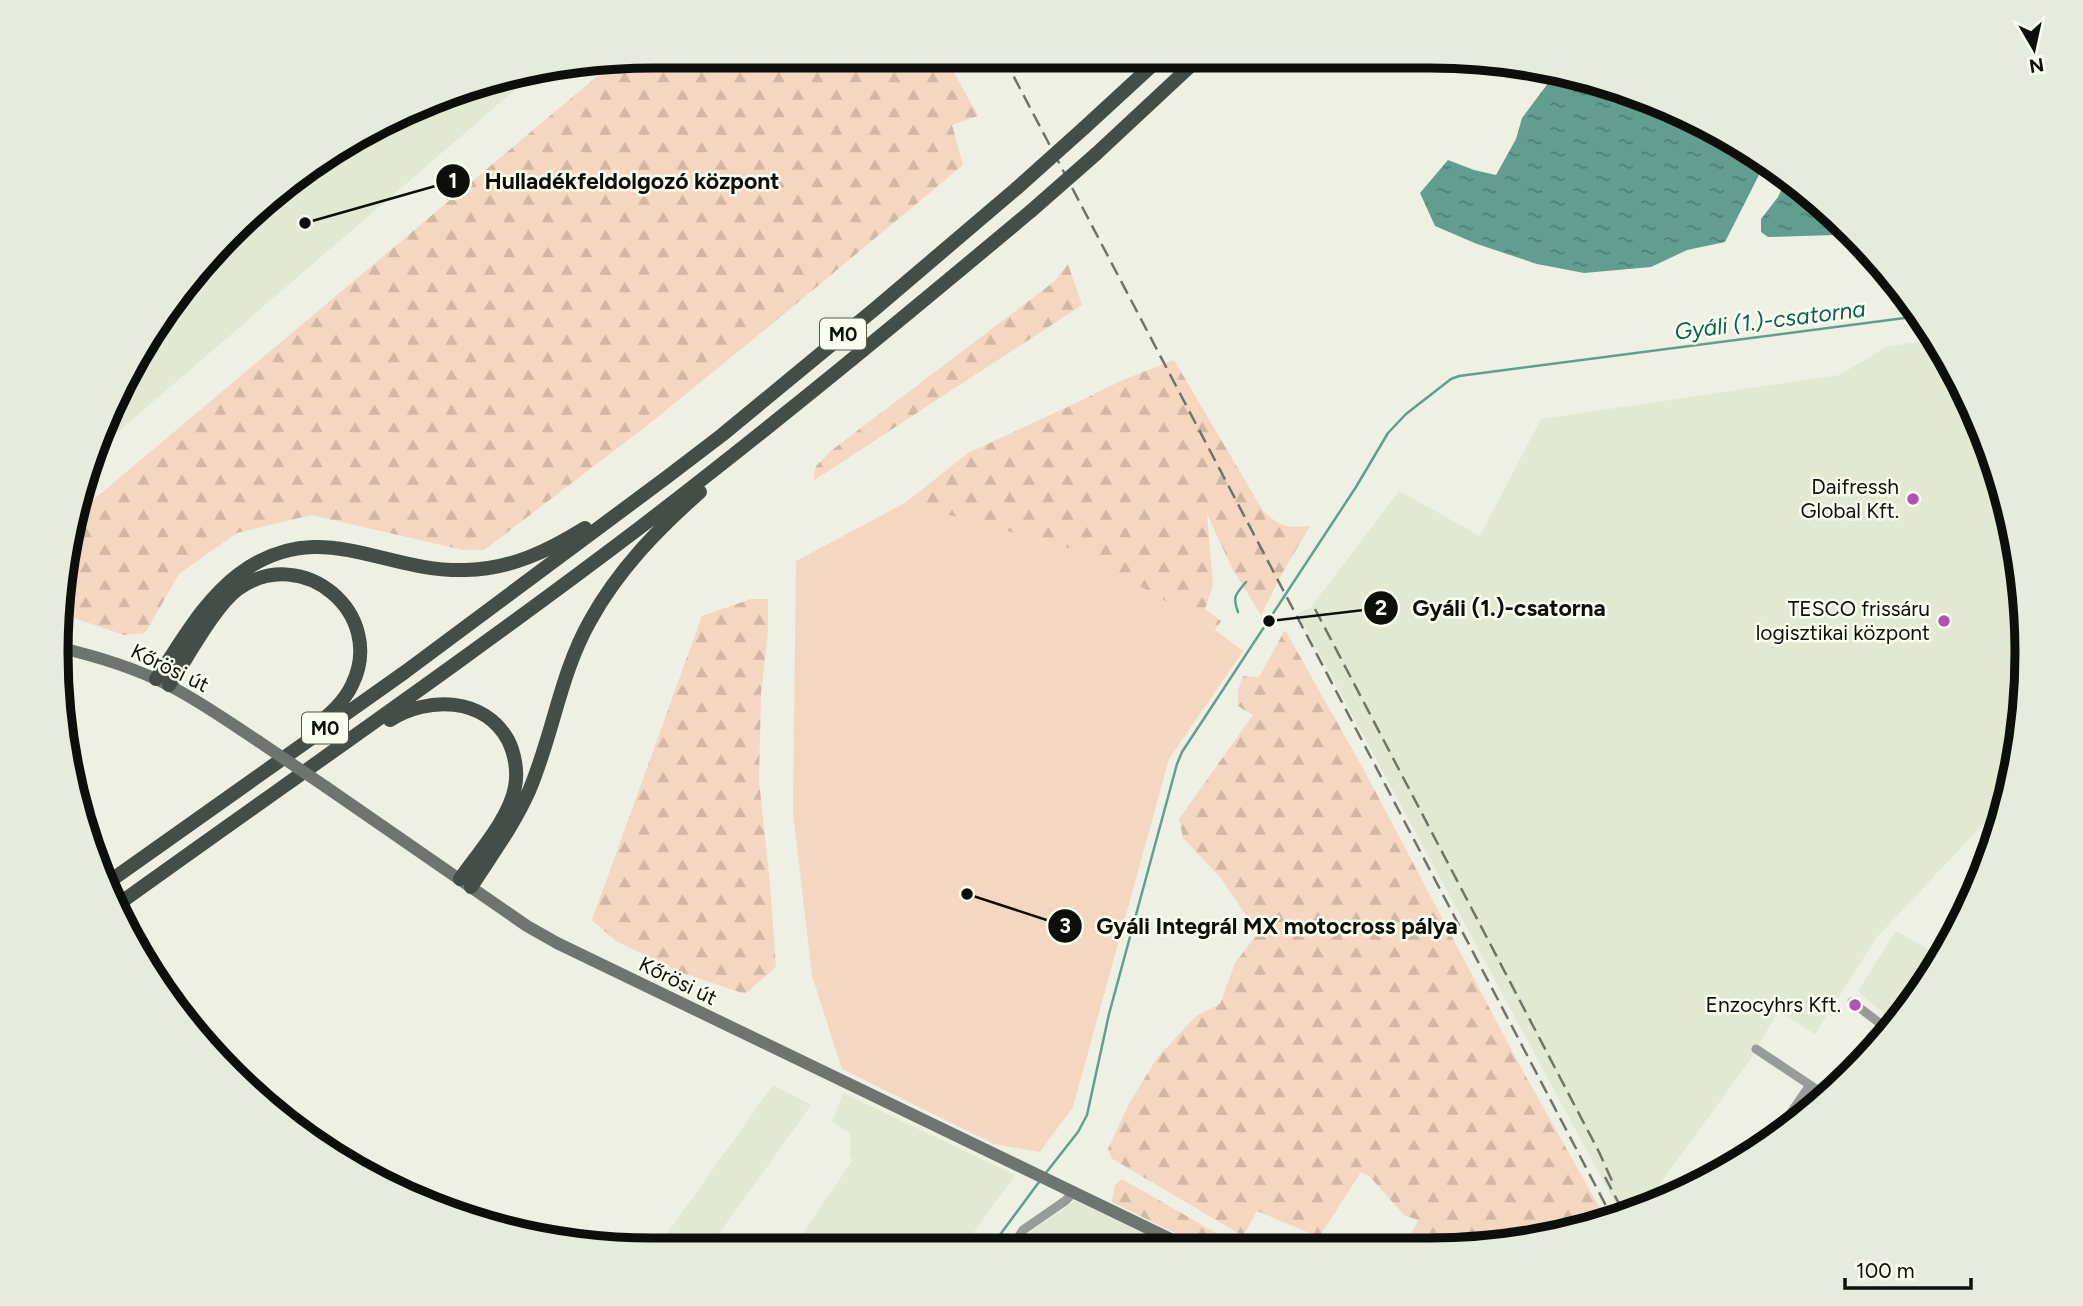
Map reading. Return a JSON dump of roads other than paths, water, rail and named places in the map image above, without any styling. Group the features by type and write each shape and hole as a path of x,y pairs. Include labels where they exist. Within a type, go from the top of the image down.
{"highway":[{"name":"M0","path":"114,878 405,671 722,435 1017,188 1149,68"},
{"name":"M0","path":"124,900 548,595 734,455 1031,211 1188,68"},
{"path":"465,883 516,817 529,790 568,670 600,604 622,569 648,540 711,481 734,455"},
{"path":"163,682 202,610 237,576 269,556 314,546 446,569 501,566 549,549 643,489 667,477"},
{"path":"163,682 220,607 234,593 253,581 274,575 306,578 332,592 347,608 356,626 360,648 358,667 351,688 325,718 261,766 245,785"},
{"path":"348,740 362,738 403,712 440,704 475,710 499,727 510,745 515,763 514,793 465,883"}],"main road":[{"name":"Kőrösi út","path":"68,650 110,660 163,682 258,741 527,926 557,943 1168,1238"}],"street":[{"path":"1852,1002 1882,1025"},
{"path":"1756,1049 1818,1091"},
{"path":"1790,1113 1810,1085"},
{"path":"1018,1238 1023,1230 1074,1192"}],"water":[{"path":"1550,80 1618,99 1654,113 1689,129 1761,171 1725,242 1687,250 1651,267 1584,273 1537,264 1477,244 1435,226 1420,193 1448,160 1496,175 1516,139 1522,118"},
{"path":"1783,187 1837,234 1768,237 1761,232 1761,219"}],"waterway":[{"name":"Gyáli (1.)-csatorna","path":"1045,1174 1078,1132 1087,1115 1109,1014 1182,752 1356,487 1388,433 1406,414 1451,379 1459,376 1909,317"},
{"path":"1238,612 1236,596 1246,582"},
{"name":"Gyáli (1.)-csatorna","path":"998,1238 1039,1182"}],"railway":[{"path":"1009,68 1608,1210"},
{"path":"1315,609 1613,1183"},
{"path":"1605,1177 1620,1206"}],"place":[{"name":"Hulladékfeldolgozó központ","path":"305,223"},
{"name":"Daifressh Global Kft.","path":"1913,499"},
{"name":"Gyáli (1.)-csatorna","path":"1269,621"},
{"name":"TESCO frissáru logisztikai központ","path":"1944,621"},
{"name":"Gyáli Integrál MX motocross pálya","path":"967,894"},
{"name":"Enzocyhrs Kft.","path":"1855,1005"}]}
